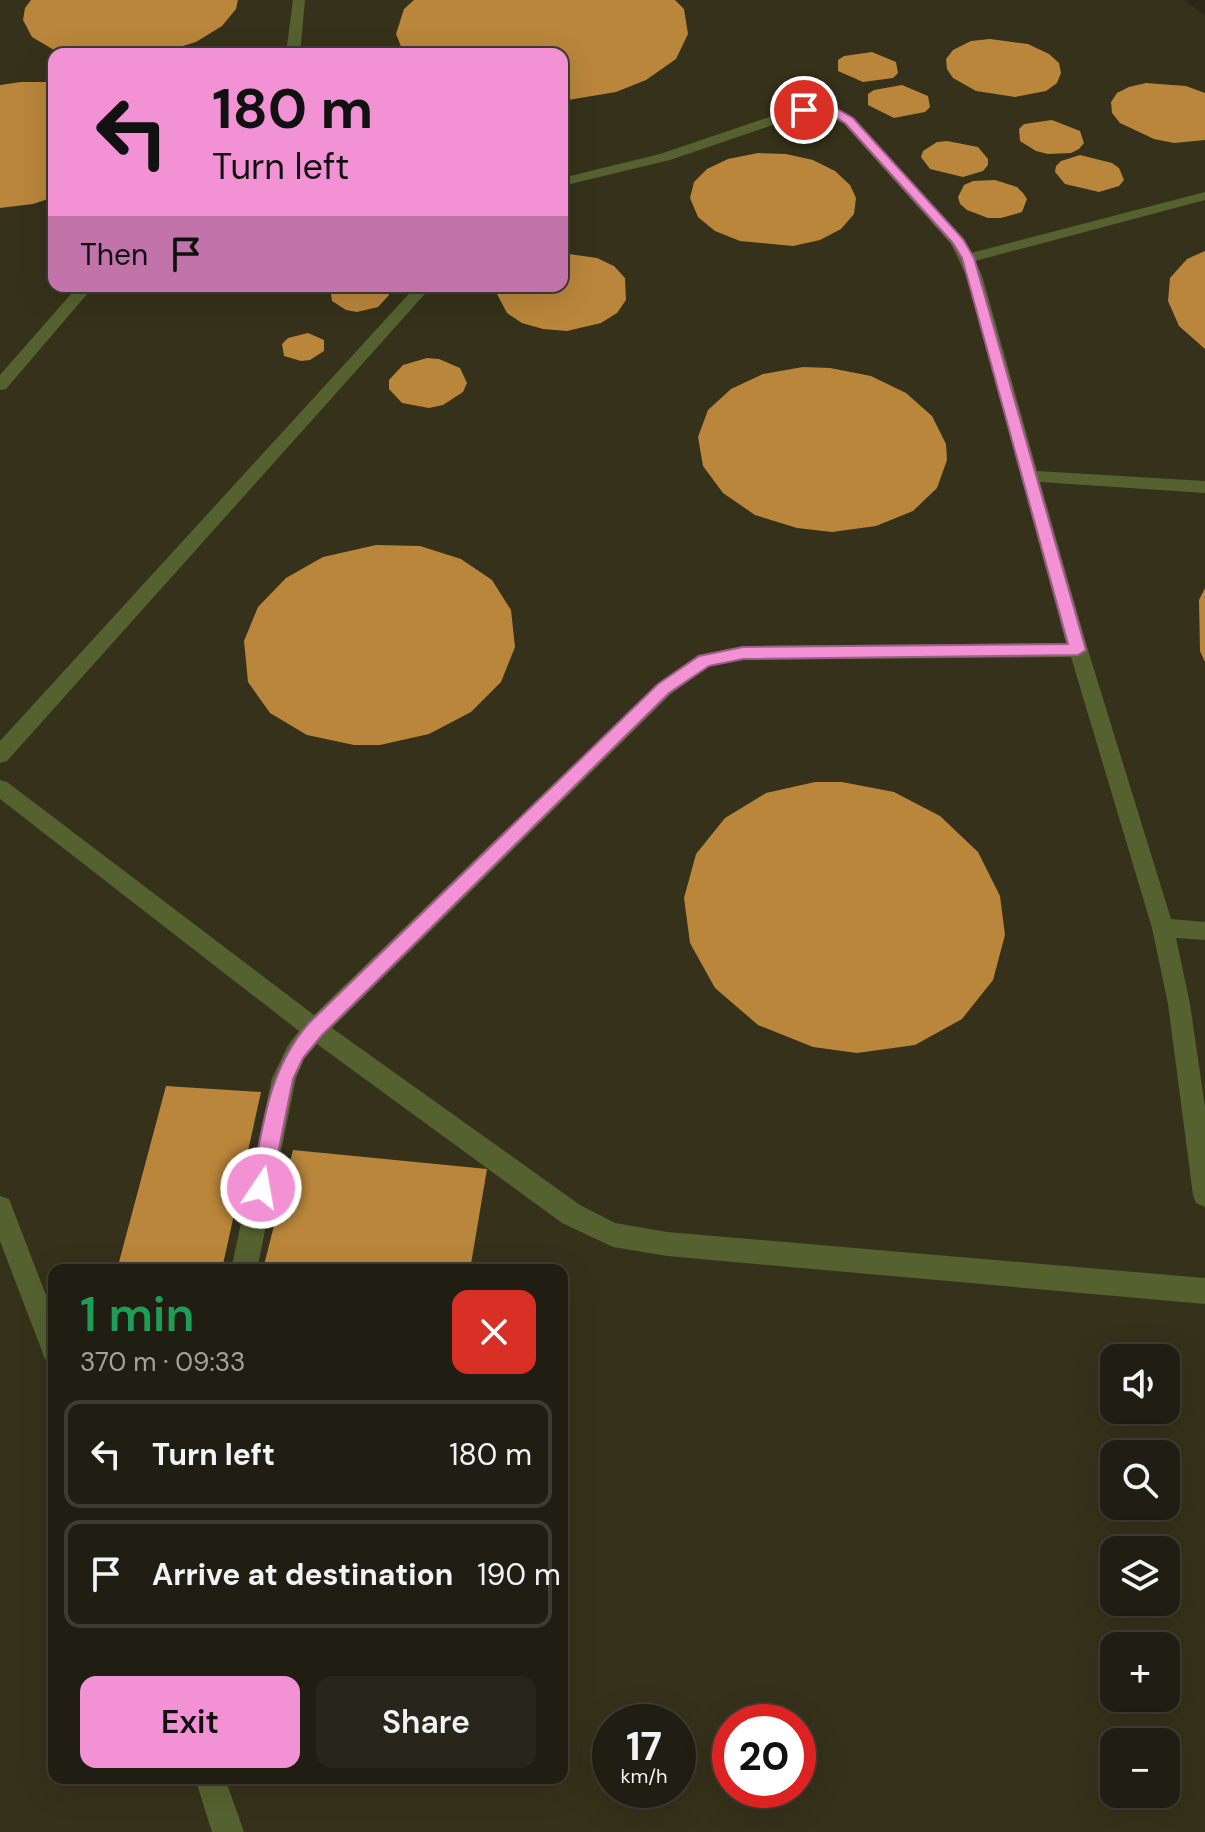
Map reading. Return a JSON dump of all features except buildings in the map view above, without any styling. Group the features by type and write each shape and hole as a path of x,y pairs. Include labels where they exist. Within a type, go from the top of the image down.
{"lane":[{"path":"294,48 299,0"},
{"path":"568,181 665,157 804,110 821,109 835,112 849,121 958,242 968,258 1078,650 1163,928 1179,1004 1205,1195"},
{"path":"968,258 1205,196"},
{"path":"0,385 81,292"},
{"path":"0,755 419,292"},
{"path":"1030,476 1205,487"},
{"path":"245,1264 284,1078 296,1052 315,1029 664,689 705,660 743,653 1078,650"},
{"path":"0,788 315,1029 571,1214 613,1235 667,1244 1205,1291"},
{"path":"1163,928 1205,931"},
{"path":"0,1208 48,1334"},
{"path":"212,1784 228,1832"}],"shaded area":[{"path":"0,0 1184,0 1205,16 1205,1832 0,1832"}],"route":[{"path":"261,1188 284,1078 296,1052 315,1029 664,689 705,660 743,653 1078,650 968,258 958,242 849,121 835,112 804,110"}]}
